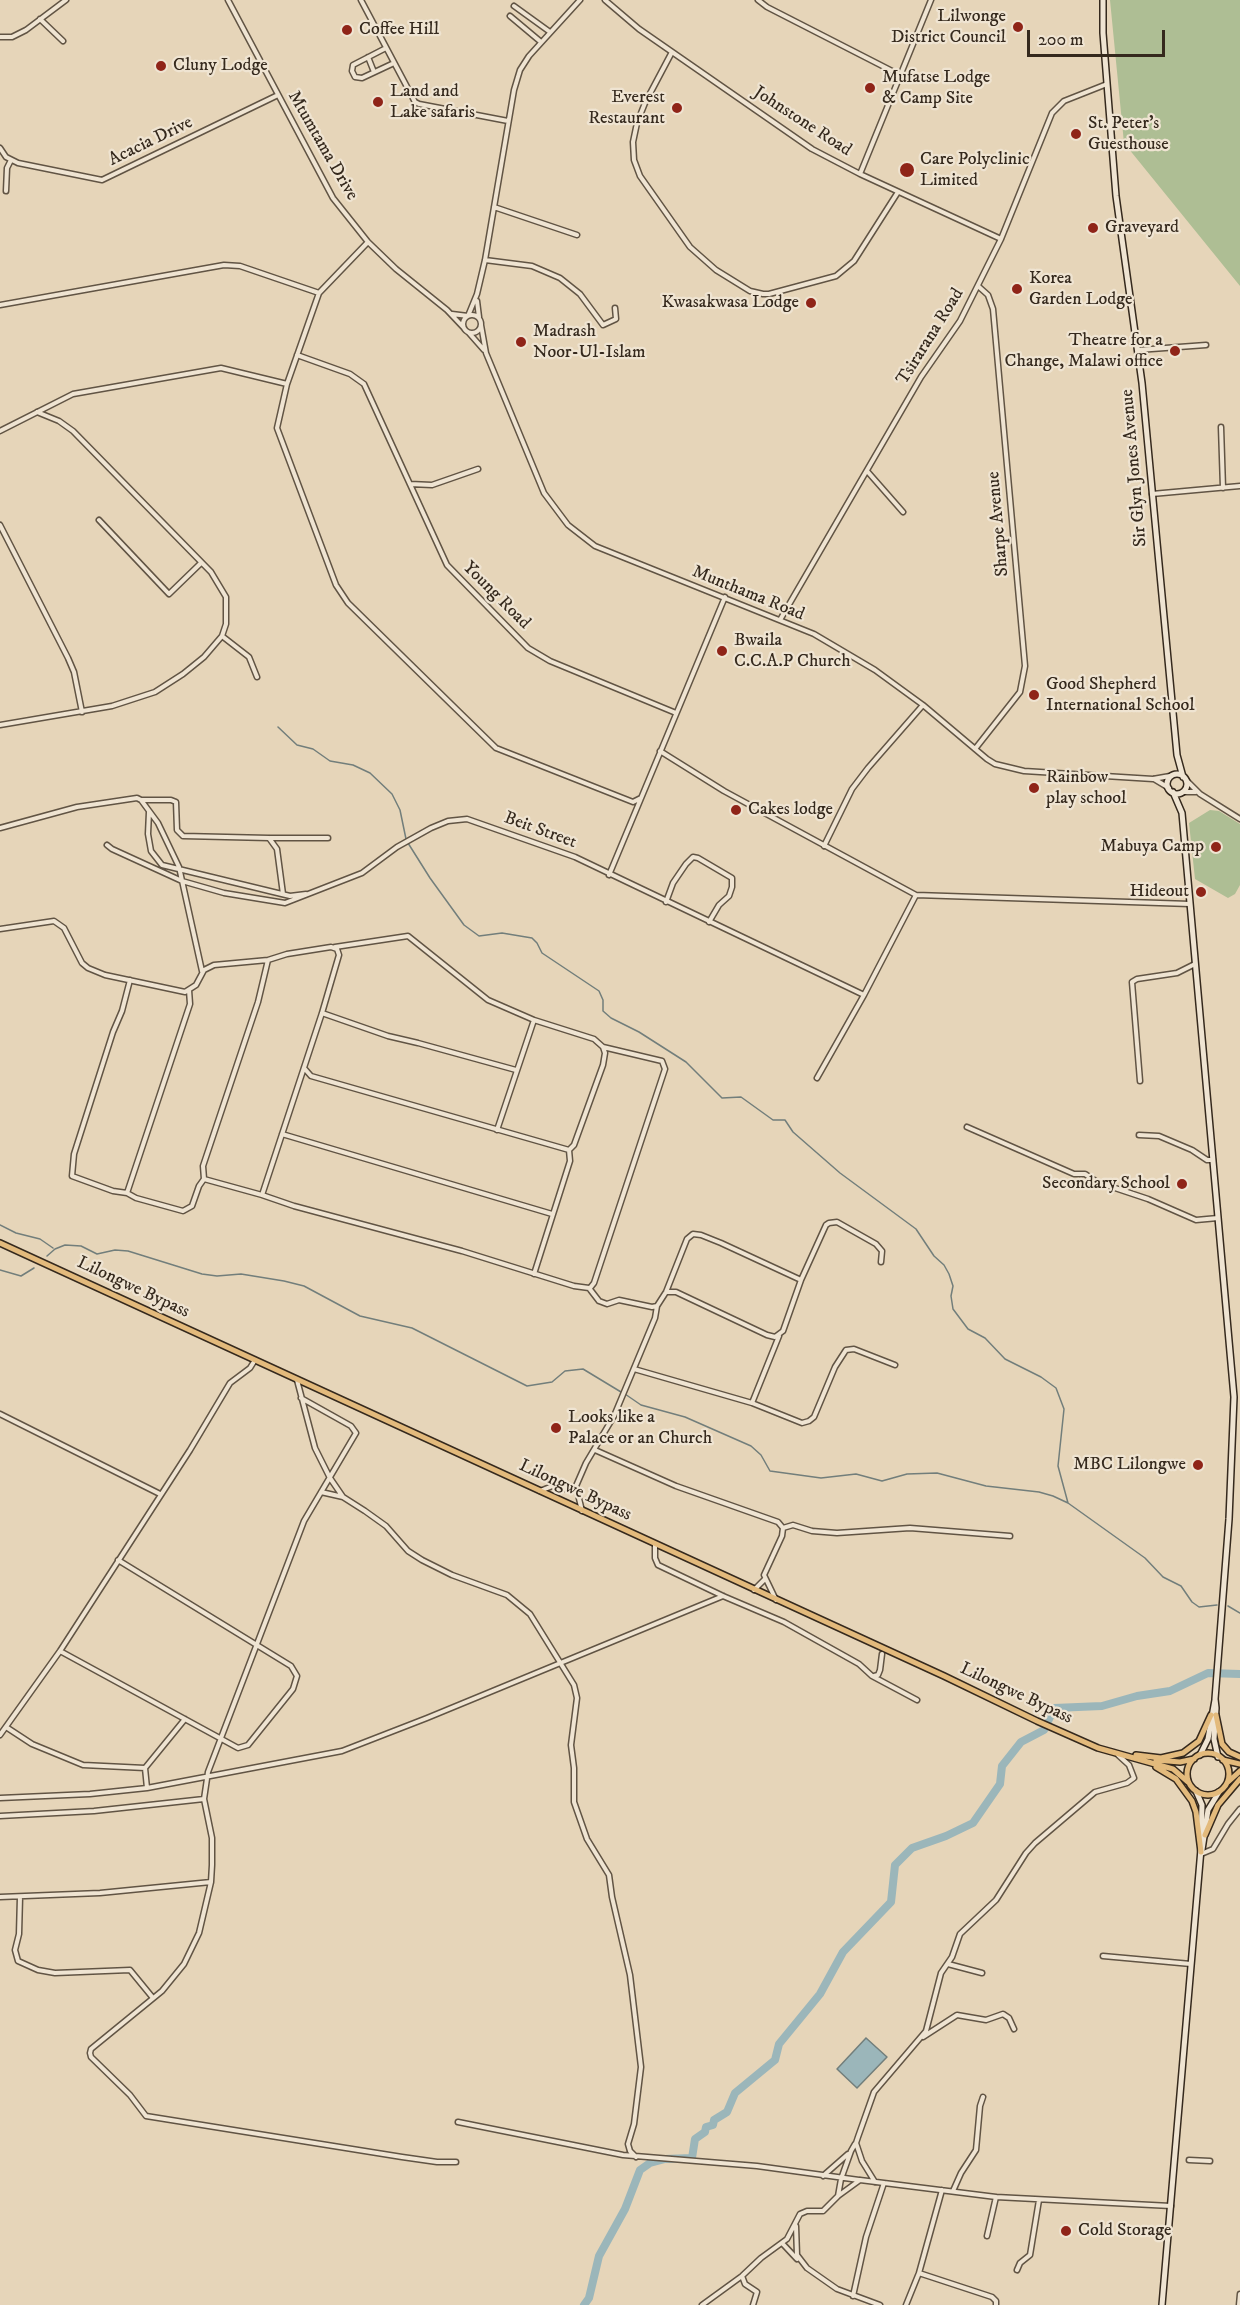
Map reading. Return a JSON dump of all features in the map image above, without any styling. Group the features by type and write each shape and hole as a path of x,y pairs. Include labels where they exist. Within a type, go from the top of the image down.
{"main road":[{"name":"Sir Glyn Jones Avenue","path":"1103,0 1103,33 1116,196 1138,351 1177,755"},
{"path":"1177,755 1168,781 1182,813"},
{"path":"1177,755 1185,778 1182,813 1234,1397 1229,1519 1215,1699 1208,1739 1200,1755"},
{"path":"1170,776 1177,773 1185,778"},
{"path":"1171,790 1178,794 1185,792"},
{"name":"Lilongwe Bypass","path":"0,1243 1037,1721 1117,1754 1173,1769 1188,1782"},
{"path":"1117,1754 1161,1758 1183,1753 1199,1741 1213,1715"},
{"path":"1213,1715 1222,1744 1229,1752 1240,1757"},
{"path":"1213,1715 1214,1738 1220,1758 1228,1771 1226,1784"},
{"path":"1162,2305 1201,1853 1202,1805 1196,1791 1188,1782 1187,1770 1194,1759 1200,1755 1211,1754 1240,1764"},
{"name":"Lilongwe Bypass","path":"1139,1759 1174,1762 1194,1759"},
{"path":"1146,1761 1172,1776 1188,1794 1196,1812 1201,1853"},
{"path":"1201,1853 1208,1810 1219,1792 1240,1771"},
{"path":"1205,1835 1218,1805 1240,1779"},
{"path":"1196,1791 1207,1795 1219,1792"}],"street":[{"path":"0,37 12,37 26,30 66,0"},
{"name":"Mtumtama Drive","path":"228,0 333,198 368,242 396,269 447,310 464,328"},
{"path":"370,0 362,2 412,98 419,104 508,121"},
{"path":"486,353 476,307 477,294 485,260 508,121 520,70 541,42 580,0"},
{"name":"Johnstone Road","path":"605,0 672,52 806,144 860,174 1001,239"},
{"path":"758,0 767,7 900,75"},
{"path":"860,174 931,0"},
{"path":"514,6 550,32"},
{"path":"510,16 541,42"},
{"path":"40,20 63,41"},
{"path":"386,48 353,65 352,71 355,77 358,79 394,63"},
{"path":"672,52 637,123 633,142 634,160 640,176 690,247 716,270 750,291 763,294 836,276 854,261 898,192"},
{"path":"368,57 374,72"},
{"name":"Tsirarana Road","path":"780,620 926,369 960,321 1001,239 1052,113 1064,102 1108,84"},
{"name":"Acacia Drive","path":"11,160 102,180 278,95"},
{"path":"0,148 11,160 7,168 6,191"},
{"path":"494,207 577,235"},
{"path":"368,242 319,292 287,384 276,428 336,585 348,603 496,748 633,802 641,798"},
{"path":"485,260 532,266 560,278 580,294 603,325 616,319 615,308"},
{"path":"0,305 224,265 240,266 319,292"},
{"name":"Sharpe Avenue","path":"975,749 1020,692 1025,666 993,309 988,295 978,286"},
{"path":"477,294 464,328 486,353"},
{"path":"447,310 457,316 474,316 479,319"},
{"path":"469,332 475,333 481,325"},
{"path":"1138,351 1206,345"},
{"name":"Munthama Road","path":"486,353 534,474 548,500 568,525 586,540 606,551 814,634 874,670 923,705 995,764 1024,771 1153,778 1170,776"},
{"name":"Young Road","path":"297,355 350,374 364,384 443,559 450,570 528,648 550,661 676,713"},
{"path":"0,431 68,396 82,392 221,368 287,384"},
{"path":"0,725 82,712 135,700 156,692 204,657 222,636 227,615 226,597 219,583 201,563 73,431 59,421 37,412"},
{"path":"1221,427 1223,488"},
{"path":"410,484 432,485 478,469"},
{"path":"867,471 903,512"},
{"path":"1152,494 1240,486"},
{"path":"99,520 169,594 201,563"},
{"path":"0,525 68,658 74,672 82,712"},
{"path":"609,875 725,597"},
{"path":"222,636 249,657 257,677"},
{"path":"824,846 852,789 923,705"},
{"path":"660,751 691,772 916,895 1191,904"},
{"name":"Munthama Road","path":"1153,778 1171,790"},
{"path":"1185,778 1200,794 1240,819"},
{"path":"1185,792 1200,794"},
{"path":"0,828 77,807 137,798 176,802 177,830 183,836 328,838"},
{"path":"141,800 165,836 180,871 202,972"},
{"path":"150,811 148,834 153,857 162,866 283,894 297,896 313,893"},
{"name":"Beit Street","path":"107,845 182,881 224,893 285,903 362,873 410,839 431,828 458,819 467,819 575,857 864,995"},
{"path":"269,838 277,849 283,894"},
{"path":"666,902 686,864 693,857 698,858 732,878 729,896 719,906 709,922"},
{"path":"816,1078 864,995 916,895"},
{"path":"0,928 54,921 64,928 82,963 88,968 105,975 177,991 189,990 198,981 202,972 214,965 268,960 286,954 408,936 482,996 534,1020 594,1040 603,1047 662,1061 665,1069 594,1283 589,1288"},
{"path":"262,1195 339,955 334,947"},
{"path":"130,980 122,1011 115,1025 74,1154 72,1171 74,1178 183,1211 192,1206 204,1179 203,1166 258,1002 268,960"},
{"path":"1140,1081 1132,982 1137,979 1177,973 1196,964"},
{"path":"127,1193 190,1004 189,990"},
{"path":"322,1013 388,1036 418,1042 516,1070"},
{"path":"497,1130 534,1020"},
{"path":"569,1150 574,1145 603,1065 603,1047"},
{"path":"304,1068 311,1076 569,1150"},
{"path":"967,1127 1074,1174 1085,1174 1097,1182 1148,1199 1196,1220 1219,1218"},
{"path":"282,1134 552,1214"},
{"path":"1139,1135 1159,1136 1192,1150 1203,1158 1214,1160"},
{"path":"534,1274 570,1161 569,1150"},
{"path":"204,1179 294,1206 462,1251 574,1286 589,1288 603,1304 619,1300 657,1306"},
{"path":"752,1403 778,1336 783,1331 801,1280 826,1226 833,1221 837,1222 880,1247 881,1262"},
{"path":"582,1511 576,1489 611,1423 655,1318 657,1306 666,1292 687,1239 693,1234 701,1234 801,1280"},
{"path":"666,1292 676,1292 767,1335 778,1336"},
{"path":"634,1369 752,1403 806,1423 814,1417 835,1367 846,1350 854,1349 895,1365"},
{"path":"0,1735 60,1651 230,1383 250,1368 255,1360"},
{"path":"297,1380 315,1448 330,1478 343,1497"},
{"path":"301,1398 351,1426 356,1433 304,1521 207,1778 204,1799 212,1838 211,1882 199,1933 184,1964 162,1991 91,2049 90,2054 91,2058 130,2095 146,2116 402,2157 456,2162"},
{"path":"0,1414 160,1494"},
{"path":"595,1450 676,1486 774,1520 783,1528"},
{"path":"539,1491 555,1485 568,1490 576,1489"},
{"path":"321,1492 343,1497 386,1526 408,1551 418,1557 452,1575 507,1596 530,1614 574,1686 577,1698 571,1745 574,1767 574,1802 592,1849 609,1875 630,1975 641,2067 634,2124 628,2144 630,2151 636,2157"},
{"path":"783,1528 793,1526 812,1531 837,1533 909,1528 1010,1536"},
{"path":"777,1600 765,1578 765,1572 782,1536 783,1528"},
{"path":"656,1545 655,1558 658,1565 784,1622 859,1664 872,1676 917,1700"},
{"path":"60,1651 238,1748 248,1745 297,1683 295,1671 291,1666 118,1560"},
{"path":"754,1590 765,1578"},
{"path":"0,1798 90,1794 147,1788 342,1751 723,1596"},
{"path":"872,1676 878,1675 882,1654"},
{"path":"147,1788 144,1768 185,1719"},
{"path":"6,1727 32,1744 83,1765 144,1768"},
{"path":"922,2038 929,2023 941,1973 948,1964 960,1934 996,1900 1030,1848 1095,1792 1127,1783 1134,1778 1129,1765 1117,1754"},
{"path":"0,1816 94,1811 204,1799"},
{"path":"1201,1853 1214,1849 1228,1824 1240,1809"},
{"path":"0,1897 100,1893 211,1882"},
{"path":"20,1897 19,1934 15,1950 18,1961 38,1970 55,1972 130,1970 153,1998"},
{"path":"1103,1956 1191,1964"},
{"path":"948,1964 982,1973"},
{"path":"822,2177 851,2151 874,2092 922,2038 957,2015 986,2020 1003,2014 1010,2018 1014,2029"},
{"path":"953,2191 976,2150 979,2113 983,2097"},
{"path":"458,2122 636,2157 757,2166 822,2177 996,2197 1171,2206"},
{"path":"856,2143 862,2161 875,2182"},
{"path":"838,2196 841,2179 851,2151"},
{"path":"1189,2160 1210,2161"},
{"path":"702,2305 782,2243 791,2234 803,2212 823,2211 838,2196 860,2180"},
{"path":"853,2296 866,2237 884,2183"},
{"path":"906,2305 919,2273 942,2190"},
{"path":"987,2236 996,2197"},
{"path":"1017,2270 1020,2263 1030,2255 1040,2207 1039,2200"},
{"path":"796,2222 796,2251 800,2261"},
{"path":"782,2243 807,2268 829,2284 853,2296 880,2305"},
{"path":"919,2273 992,2297 996,2305"},
{"path":"742,2276 745,2284 757,2292 753,2305"},
{"path":"1239,2305 1240,2294"}],"green space":[{"path":"1110,0 1240,0 1240,286 1124,143"},
{"path":"1210,810 1219,811 1240,824 1240,885 1235,894 1228,898 1195,879 1189,823"}],"water":[{"path":"866,2038 887,2057 857,2088 837,2069"}],"waterway":[{"path":"278,727 297,745 313,749 330,761 353,765 370,773 392,794 400,810 406,839"},
{"path":"408,843 464,925 479,936 502,933 532,938 542,953 599,991 603,1000 603,1011 611,1018 639,1032 686,1062 722,1098 741,1097 773,1120 785,1120 793,1132 840,1173 916,1229 949,1274 953,1286 951,1296 953,1309 968,1329 985,1338 1005,1359 1041,1377 1056,1388 1064,1409 1058,1466 1068,1503"},
{"path":"0,1225 16,1233 40,1239 53,1248"},
{"path":"47,1256 55,1249 65,1245 81,1246 97,1254 115,1250 128,1251 202,1274 217,1276 241,1274 284,1281 304,1286 360,1316 412,1328 527,1386 552,1382 565,1371 583,1369 621,1392"},
{"path":"0,1270 21,1276 34,1268"},
{"path":"625,1394 641,1405 685,1417 751,1446 761,1455 770,1471 821,1478 856,1474 882,1481 907,1474 937,1473 986,1486 1039,1492 1053,1496 1068,1503 1145,1558 1163,1577 1181,1586 1192,1602 1199,1607 1217,1605"},
{"path":"1228,1606 1240,1613"},
{"path":"584,2305 589,2298 599,2256 625,2209 640,2170 650,2163 665,2159 692,2158 695,2139 705,2132 706,2127 713,2125 714,2120 727,2112 735,2093 775,2060 779,2044 820,1994 843,1952 891,1902 895,1865 912,1848 973,1823 1000,1784 1002,1766 1021,1742 1044,1730 1054,1708 1102,1706 1137,1696 1170,1691 1208,1673 1240,1674"}],"place":[{"name":"Lilwonge District Council","path":"1018,27"},
{"name":"Coffee Hill","path":"347,30"},
{"name":"Cluny Lodge","path":"161,66"},
{"name":"Mufatse Lodge & Camp Site","path":"870,88"},
{"name":"Land and Lake safaris","path":"378,102"},
{"name":"Everest Restaurant","path":"677,108"},
{"name":"St. Peter's Guesthouse","path":"1076,134"},
{"name":"Care Polyclinic Limited","path":"907,170"},
{"name":"Graveyard","path":"1093,228"},
{"name":"Korea Garden Lodge","path":"1017,289"},
{"name":"Kwasakwasa Lodge","path":"811,303"},
{"name":"Madrash Noor-Ul-Islam","path":"521,342"},
{"name":"Theatre for a Change, Malawi office","path":"1175,351"},
{"name":"Bwaila C.C.A.P Church","path":"722,651"},
{"name":"Good Shepherd International School","path":"1034,695"},
{"name":"Rainbow play school","path":"1034,788"},
{"name":"Cakes lodge","path":"736,810"},
{"name":"Mabuya Camp","path":"1216,847"},
{"name":"Hideout","path":"1201,892"},
{"name":"Secondary School","path":"1182,1184"},
{"name":"Looks like a Palace or an Church","path":"556,1428"},
{"name":"MBC Lilongwe","path":"1198,1465"},
{"name":"Cold Storage","path":"1066,2231"}]}
